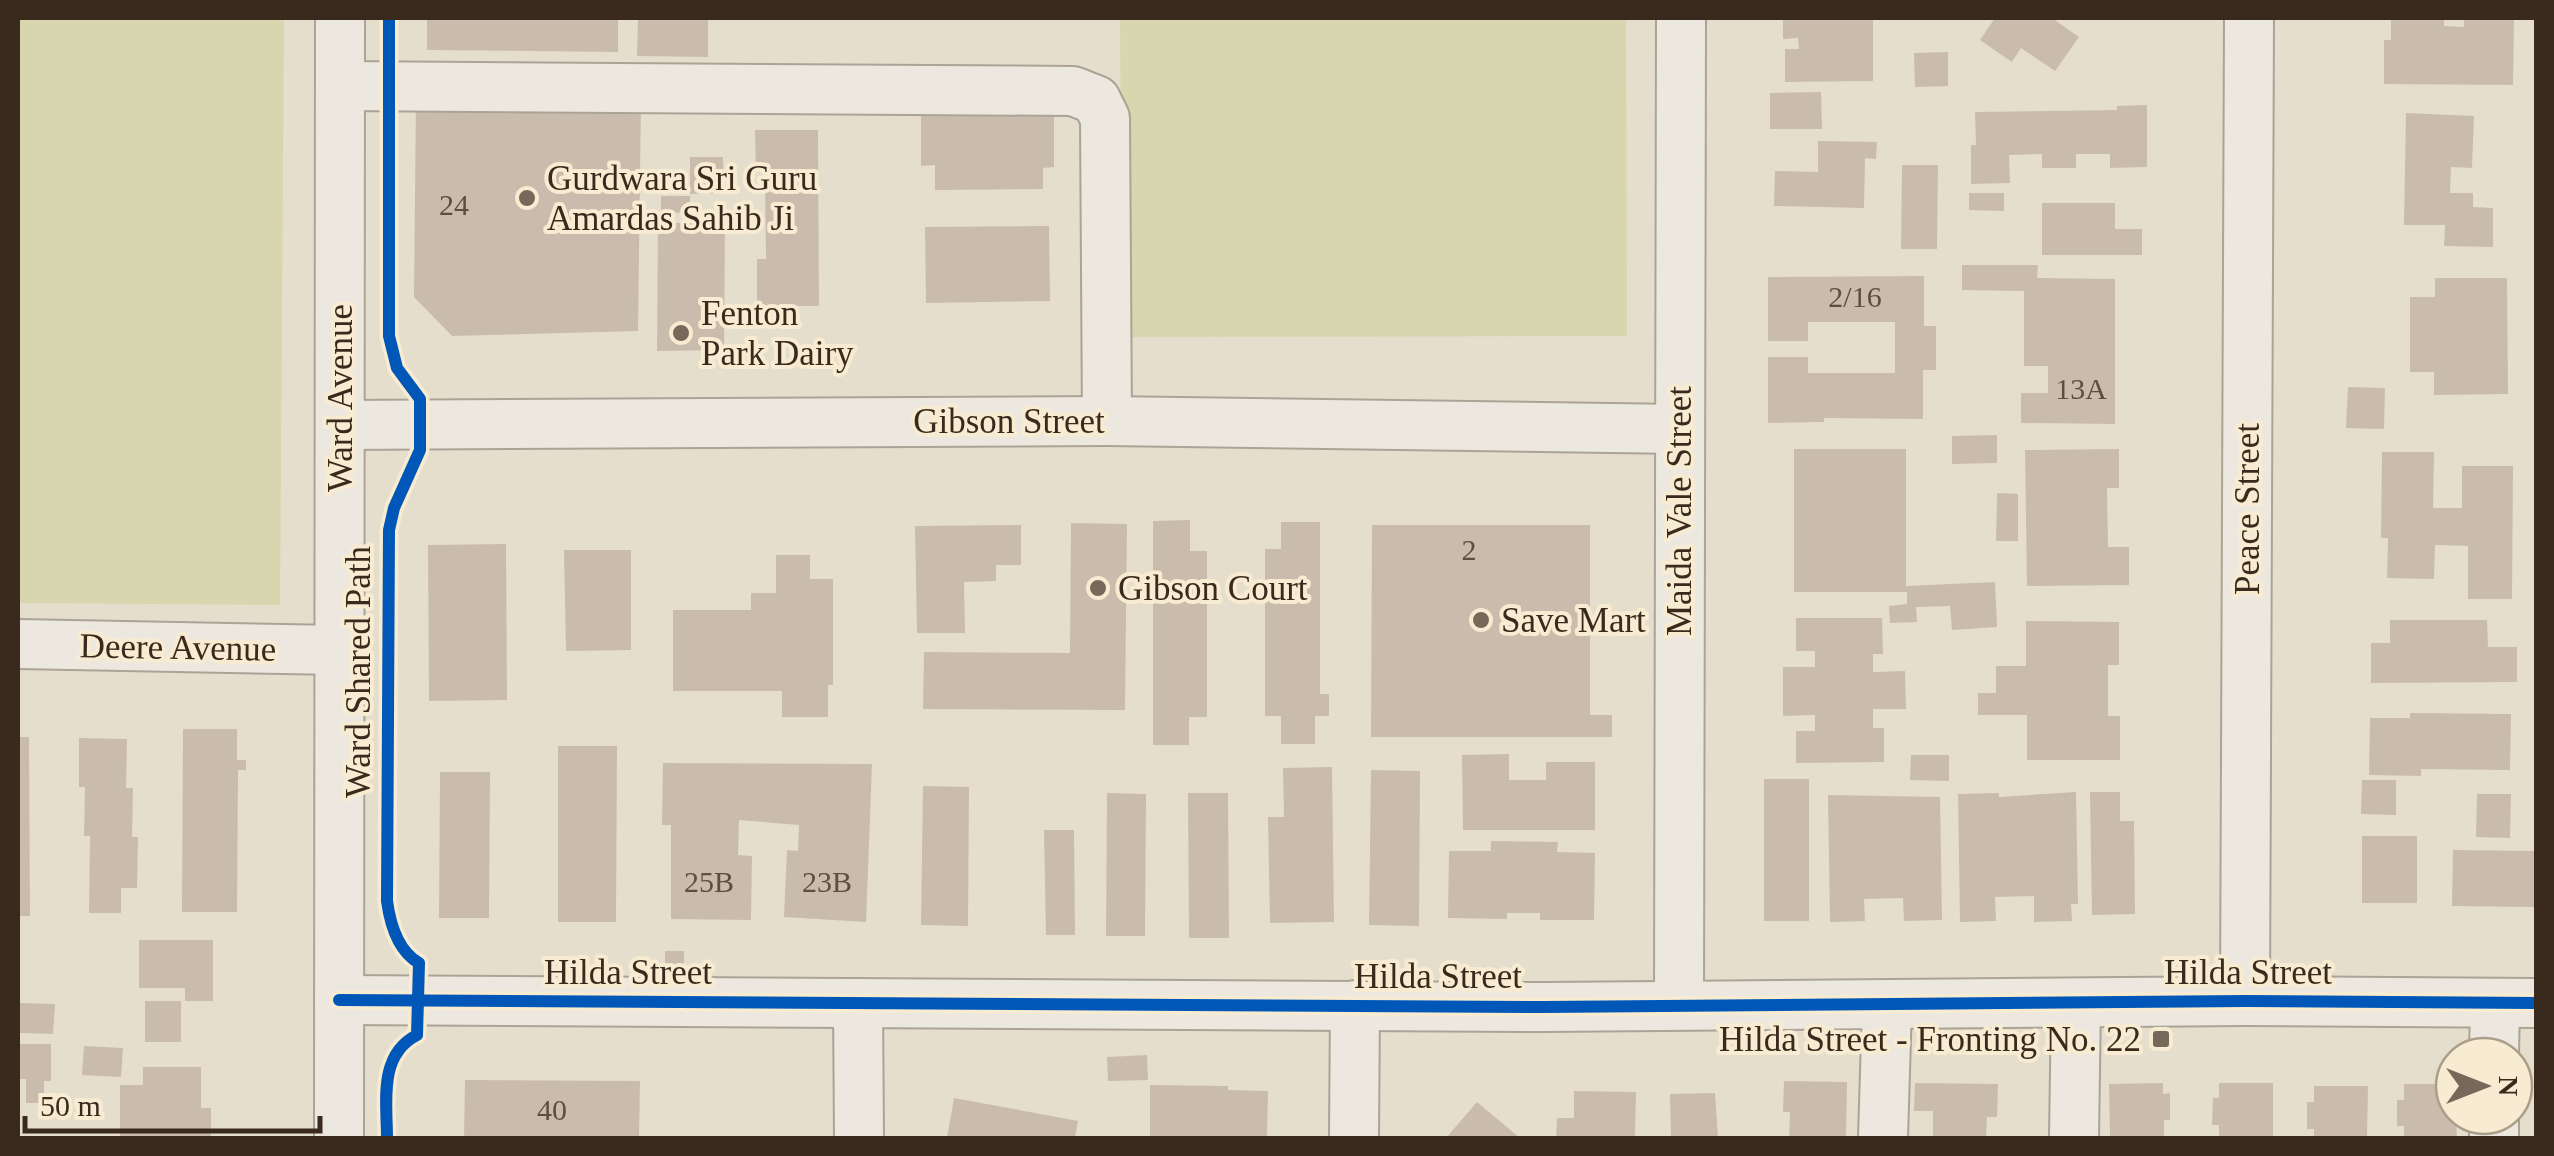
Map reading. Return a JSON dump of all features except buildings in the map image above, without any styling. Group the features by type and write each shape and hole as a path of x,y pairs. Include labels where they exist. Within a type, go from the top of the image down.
{"street":[{"name":"Ward Avenue","path":"339,1138 340,18"},
{"name":"Maida Vale Street","path":"1679,1006 1681,18"},
{"name":"Peace Street","path":"2244,1001 2249,18"},
{"path":"340,86 1072,91 1096,100 1104,118 1107,420"},
{"name":"Gibson Street","path":"340,425 1107,420 1679,429"},
{"name":"Deere Avenue","path":"18,644 339,650"},
{"name":"Hilda Street","path":"339,1000 1355,1006 2516,1003"},
{"path":"858,1003 858,1138"},
{"path":"2074,1138 2076,1003"},
{"path":"2502,1036 2516,1003"},
{"path":"1883,1138 1887,1005"},
{"path":"1354,1138 1355,1006"}],"green space":[{"path":"18,18 284,18 280,605 18,603"},
{"path":"1120,18 1626,18 1627,336 1122,337"}],"cycle path":[{"name":"Ward Shared Path","path":"387,1138 390,1067 396,1054 417,1035 419,963 400,944 387,901 389,530 394,508 420,450 420,399 397,368 389,336 389,18"},
{"path":"339,1000 1544,1007 2245,1001 2536,1003"}],"place":[{"name":"Gurdwara Sri Guru Amardas Sahib Ji","path":"527,198"},
{"name":"Fenton Park Dairy","path":"681,333"},
{"name":"Gibson Court","path":"1098,588"},
{"name":"Save Mart","path":"1481,620"},
{"name":"Hilda Street - Fronting No. 22","path":"2161,1039"}]}
